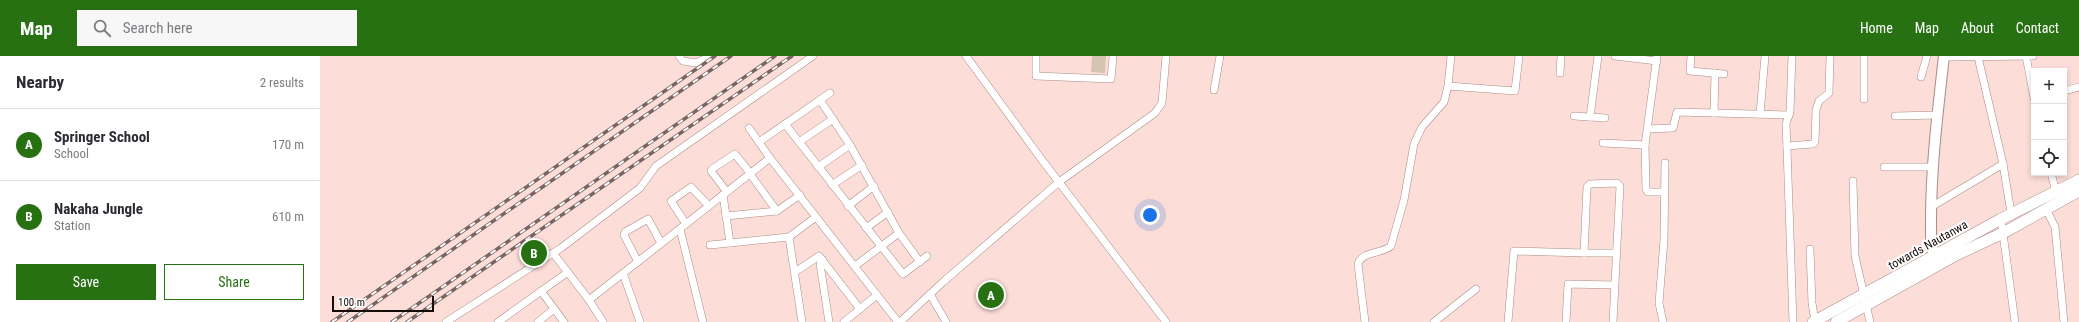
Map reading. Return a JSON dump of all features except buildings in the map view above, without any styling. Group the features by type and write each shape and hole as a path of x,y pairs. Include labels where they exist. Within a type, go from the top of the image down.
{"main road":[{"name":"towards Nautanwa","path":"1814,321 1864,301 1936,261 2011,213 2079,180"},
{"path":"1936,261 2003,233 2079,191"},
{"path":"1836,322 1864,301"}],"street":[{"path":"679,56 683,61 696,63 711,56"},
{"path":"446,322 553,253 640,188 656,166 813,56"},
{"path":"966,56 1059,182 1166,322"},
{"path":"1036,56 1036,76 1111,79 1112,56"},
{"path":"749,128 770,158 899,322 1059,182 1160,108 1162,103 1166,56"},
{"path":"1214,90 1220,56"},
{"path":"1365,322 1358,264 1359,260 1362,257 1387,250 1391,246 1404,200 1414,144 1422,127 1444,102 1448,86 1451,56"},
{"path":"1448,86 1515,91 1519,56"},
{"path":"1560,73 1561,56"},
{"path":"1590,117 1598,56"},
{"path":"1614,56 1657,58 1645,145 1646,191 1665,192"},
{"path":"1690,56 1690,71 1724,74"},
{"path":"1760,114 1765,56"},
{"path":"1792,56 1789,115 1786,124 1793,322"},
{"path":"1787,146 1814,143 1816,110 1820,101 1829,93 1830,56"},
{"path":"1864,56 1864,100"},
{"path":"1921,77 1927,56"},
{"path":"1936,261 1931,207 1932,167 1944,57 1978,58 2028,56 2031,77"},
{"path":"1978,58 2003,164 2011,213"},
{"path":"1714,113 1715,73"},
{"path":"2067,90 2079,87"},
{"path":"759,142 830,93"},
{"path":"820,100 862,165 899,233 920,262"},
{"path":"1648,129 1673,128 1677,112 1789,115"},
{"path":"1895,116 1938,115"},
{"path":"1574,116 1605,118"},
{"path":"799,142 833,119"},
{"path":"785,124 880,247 903,274 927,256"},
{"path":"1604,142 1645,145"},
{"path":"818,167 850,145"},
{"path":"730,243 726,216 725,193 711,171 712,169 735,154 777,211"},
{"path":"589,300 770,158"},
{"path":"1663,322 1659,303 1664,245 1665,163"},
{"path":"1931,207 2003,164"},
{"path":"832,185 862,165"},
{"path":"1884,167 1932,167"},
{"path":"2052,176 2056,192"},
{"path":"1853,181 1853,243 1864,301 1870,322"},
{"path":"1584,253 1587,187 1590,184 1617,183 1620,186 1613,322"},
{"path":"848,206 874,186"},
{"path":"703,322 683,226 671,201 691,187 708,206"},
{"path":"726,216 777,211 800,195"},
{"path":"2046,209 2055,227 2064,322"},
{"path":"866,228 888,212"},
{"path":"710,245 789,237 816,216"},
{"path":"638,262 624,235 625,232 648,219 662,243"},
{"path":"2001,219 2015,322"},
{"path":"855,266 899,233"},
{"path":"789,237 802,322"},
{"path":"1810,249 1814,321"},
{"path":"1508,322 1514,251 1616,253"},
{"path":"553,253 589,300 603,322"},
{"path":"795,272 817,256 822,259 860,308"},
{"path":"822,259 820,264 829,322"},
{"path":"498,322 568,272"},
{"path":"623,273 640,322"},
{"path":"1566,322 1568,284 1614,285"},
{"path":"1434,322 1476,289"},
{"path":"541,291 564,322"},
{"path":"930,294 946,322"},
{"path":"844,322 877,295"},
{"path":"538,322 554,309"}],"shaded area":[{"path":"1092,56 1106,56 1105,73 1091,72"}],"railway":[{"path":"332,322 715,56"},
{"path":"348,322 731,56"},
{"path":"392,322 775,56"},
{"path":"407,322 792,56"}],"place":[{"name":"Nakaha Jungle","path":"534,253"},
{"name":"Springer School","path":"991,295"}]}
